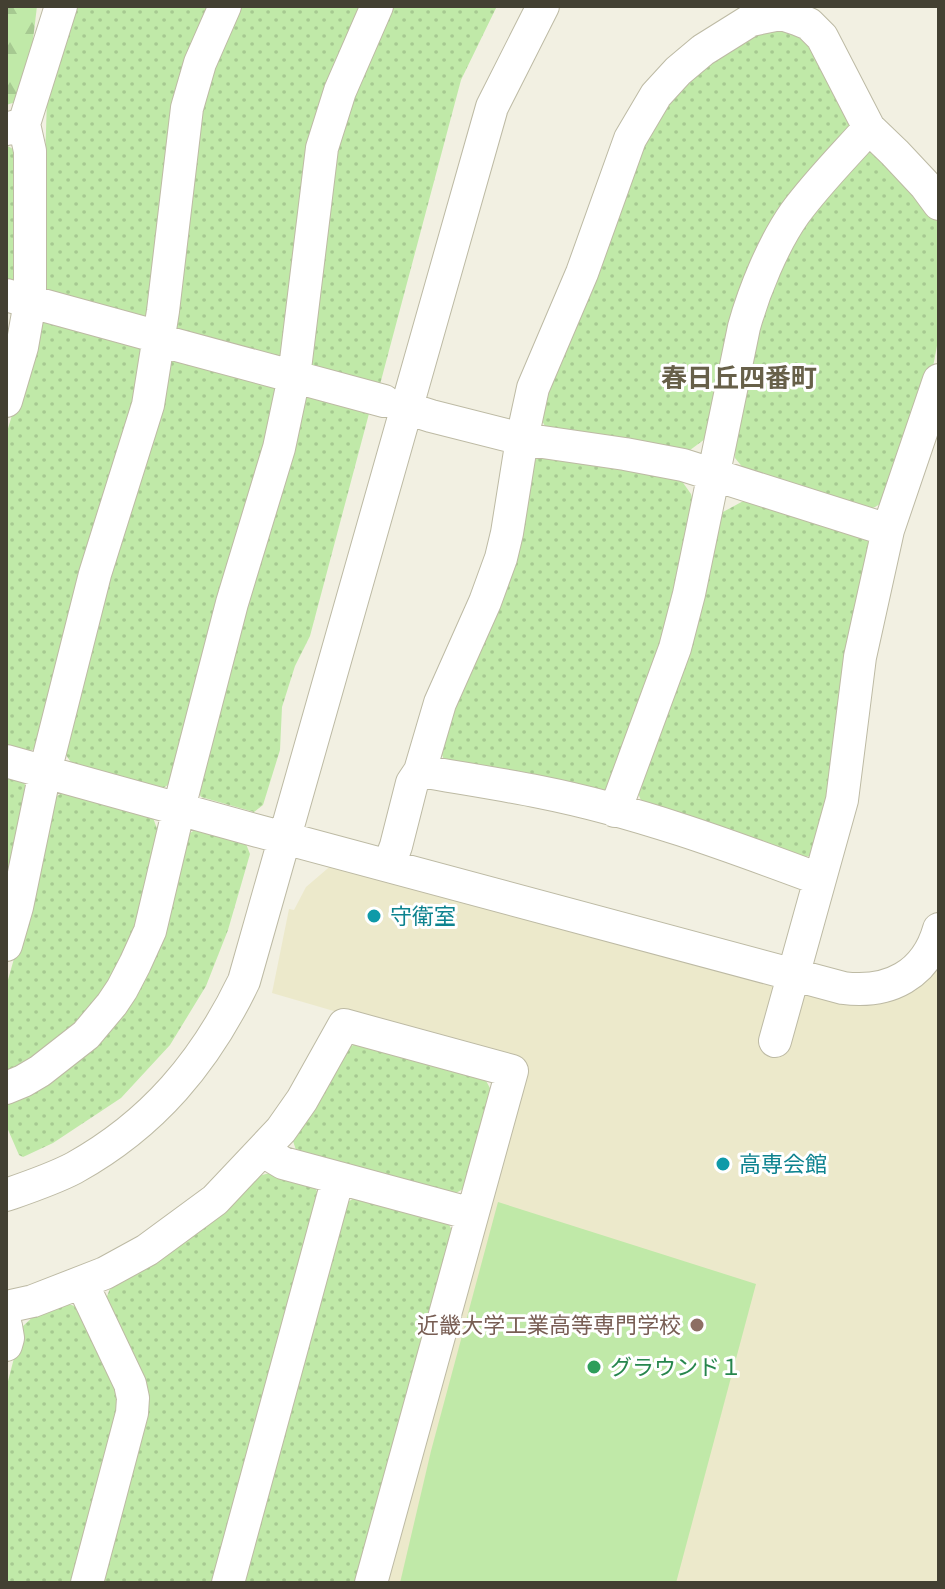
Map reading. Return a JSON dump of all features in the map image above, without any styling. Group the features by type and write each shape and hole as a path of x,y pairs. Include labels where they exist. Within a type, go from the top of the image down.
{"street":[{"path":"6,401 22,347 18,299 30,151 15,126 61,6"},
{"path":"6,945 45,772 95,574 148,405 187,108 200,63 225,6"},
{"path":"6,1088 48,1066 78,1042 122,989 150,931 232,603 279,448 294,377 322,148 344,81 377,6"},
{"path":"6,1195 72,1169 149,1115 195,1065 244,981 395,405 492,107 543,6"},
{"path":"389,865 412,783 420,771 440,703 501,558 533,388 582,273 630,139 656,95 703,50 751,20 785,15 809,24 822,37 869,128 925,185 939,204"},
{"path":"615,811 675,648 749,307 770,258 794,214 869,128"},
{"path":"18,299 522,439 683,465 888,530"},
{"path":"775,1041 842,800 860,657 888,530 939,380"},
{"path":"6,761 843,988 877,989 904,977 925,959 935,944 939,929"},
{"path":"420,771 542,792 615,811 691,833 819,879"},
{"path":"6,1307 33,1301 82,1283 147,1250 215,1200 281,1130 302,1100 344,1025 512,1071 371,1583"},
{"path":"263,1151 283,1163 472,1214"},
{"path":"228,1583 338,1178"},
{"path":"82,1283 130,1384 133,1398 132,1413 87,1583"},
{"path":"6,1326 6,1345"}],"shaded area":[{"name":"近畿大学工業高等専門学校","path":"334,863 833,1000 939,961 939,1583 385,1583 526,1067 272,993 289,909 294,910 306,887"}],"green space":[{"path":"6,6 37,6 26,99 6,105"},
{"path":"74,6 212,6 147,326 41,295 47,98"},
{"path":"238,6 366,6 283,370 172,338 198,115"},
{"path":"391,6 497,6 461,80 378,392 305,374 326,169"},
{"path":"772,26 805,37 850,113 849,126 846,137 789,204 705,439 686,453 546,428 540,417 543,395 635,158 658,112 709,61"},
{"path":"6,145 18,152 20,288 6,284"},
{"path":"865,151 872,151 894,166 939,223 939,335 933,367 884,502 869,510 744,469 735,458 737,405 756,331 781,265 807,218"},
{"path":"39,314 147,341 138,395 39,746 27,753 6,748 6,435 31,353"},
{"path":"171,350 282,378 174,781 160,790 74,767 62,749"},
{"path":"304,388 371,406 310,636 295,666 282,707 280,750 263,805 254,812 201,797 196,787"},
{"path":"538,457 679,477 691,494 694,505 671,618 614,781 602,794 445,763 440,749"},
{"path":"747,499 869,539 871,547 832,796 810,856 804,857 643,806 637,790 718,521 723,512"},
{"path":"6,772 20,776 29,792 6,903"},
{"path":"69,789 152,815 159,834 140,925 118,971 74,1032 6,1074 6,987 26,916 50,800"},
{"path":"195,830 246,844 250,854 228,930 206,986 170,1045 121,1098 53,1143 23,1157 19,1155 6,1125 6,1102 94,1043 185,836"},
{"path":"361,1042 483,1075 492,1092 468,1186 451,1196 297,1153 291,1135 341,1050"},
{"path":"273,1172 312,1182 321,1199 216,1583 97,1583 144,1413 106,1299 112,1283 255,1177"},
{"path":"359,1195 445,1217 455,1236 359,1583 240,1583 343,1205"},
{"name":"グラウンド１","path":"498,1202 756,1284 676,1583 400,1583 431,1451"},
{"path":"63,1302 83,1309 121,1402 72,1583 6,1583 6,1389 22,1327 37,1313"}],"place":[{"name":"守衛室","path":"374,916"},
{"name":"高専会館","path":"723,1164"},
{"name":"近畿大学工業高等専門学校","path":"697,1325"},
{"name":"グラウンド１","path":"594,1367"}],"district":[{"name":"春日丘四番町","path":"739,378"}]}
